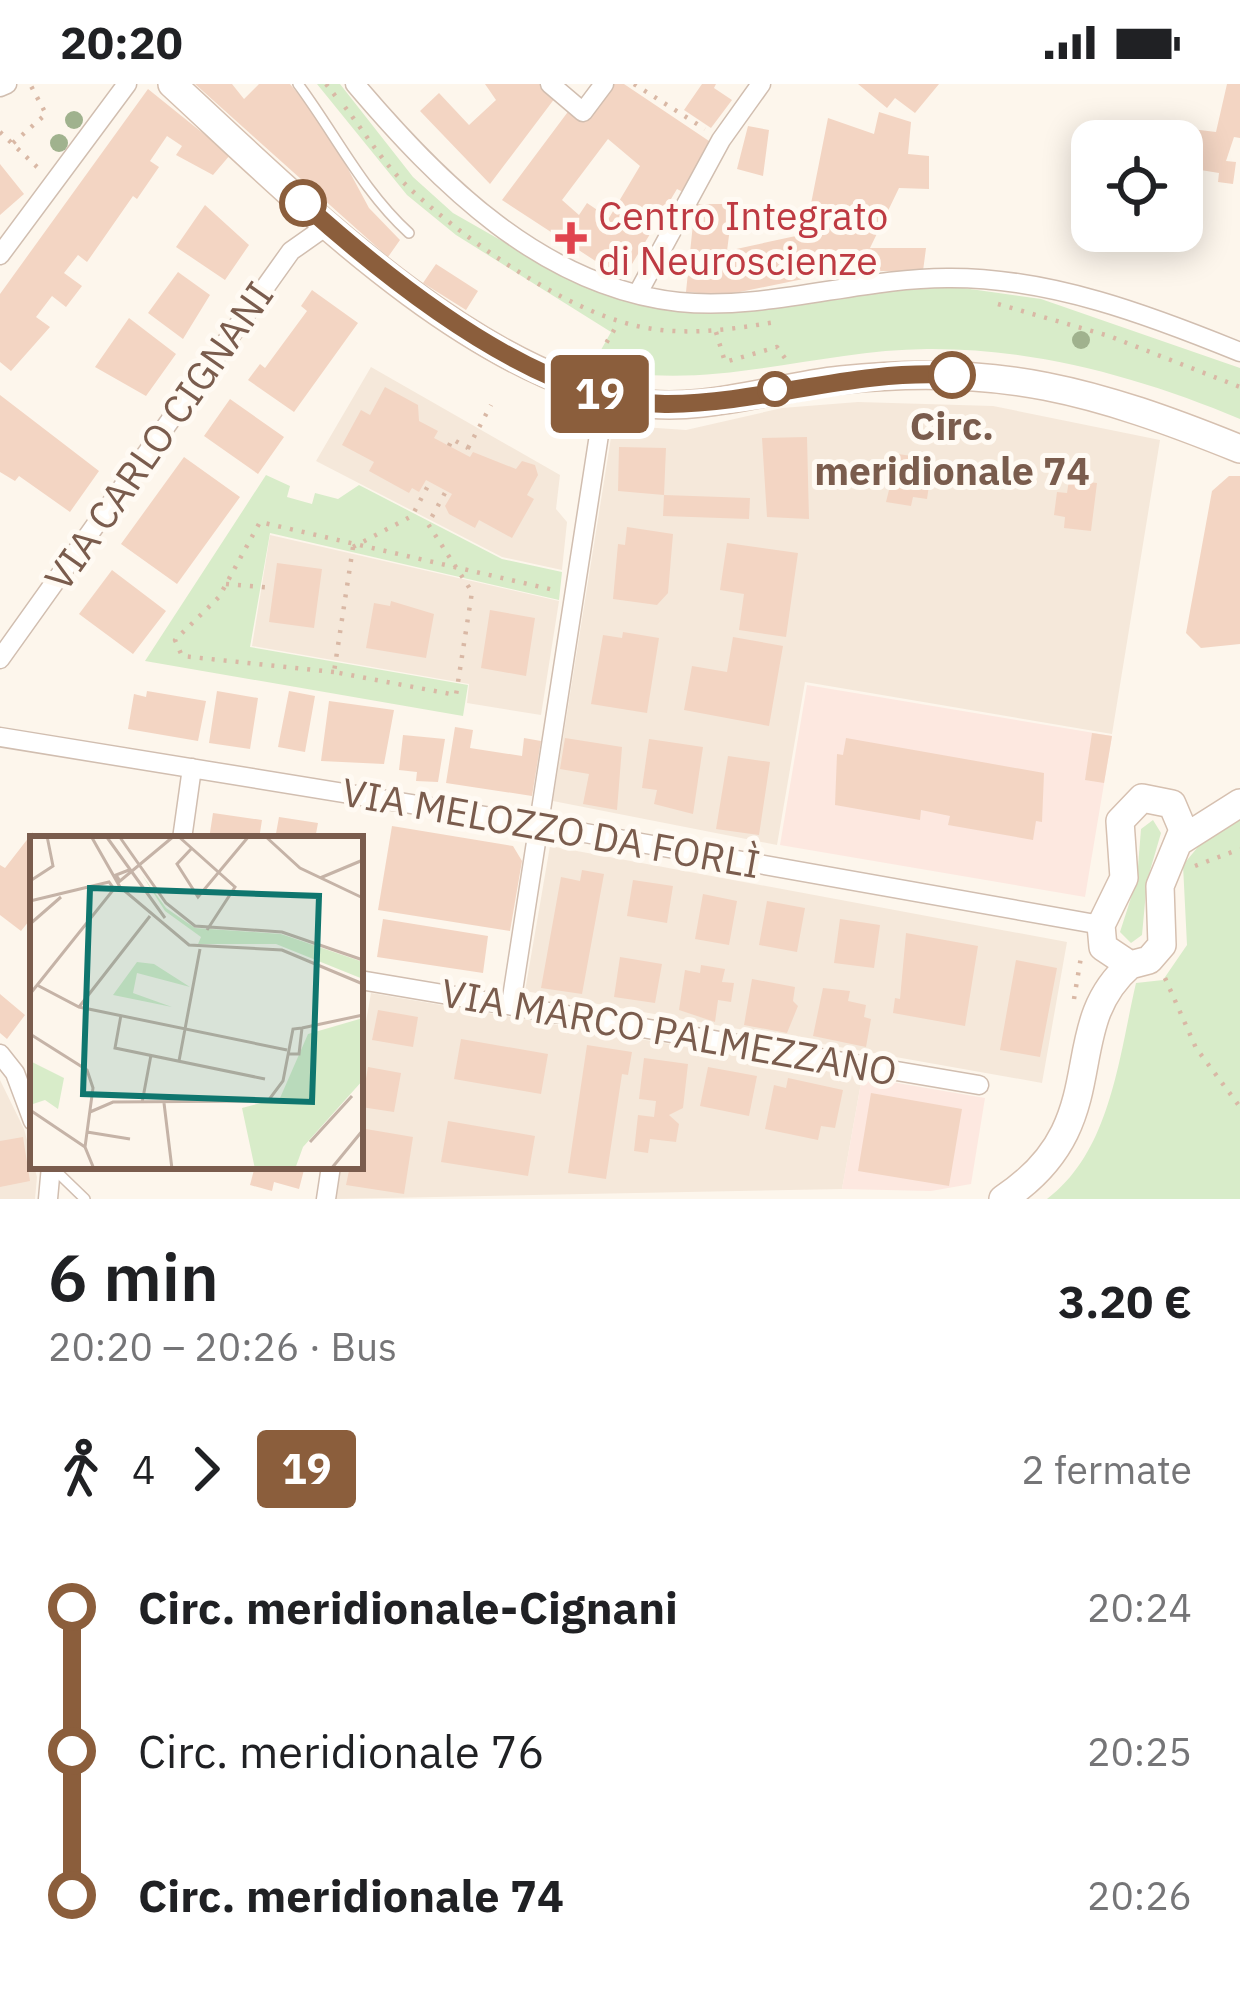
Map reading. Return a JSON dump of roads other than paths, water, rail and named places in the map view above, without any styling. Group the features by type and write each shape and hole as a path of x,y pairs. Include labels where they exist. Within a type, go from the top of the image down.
{"street":[{"path":"0,255 42,190 128,84"},
{"path":"172,84 328,225 459,324 547,372 605,396 673,404 856,378 919,373 986,377 1107,397 1240,449"},
{"path":"355,84 463,201 575,273 638,293 707,301 765,298 874,280 955,278 1044,287 1240,352"},
{"path":"550,84 584,112 604,84"},
{"path":"638,293 722,140 761,84"},
{"name":"VIA CARLO CIGNANI","path":"0,659 291,251 328,225"},
{"path":"511,1004 605,396"},
{"name":"VIA MELOZZO DA FORLÌ","path":"0,737 540,825 1096,939"},
{"path":"182,836 192,768"},
{"path":"1004,1199 1053,1159 1068,1133 1085,1004 1094,988 1096,939 1124,878 1120,832 1125,811 1142,798 1172,804 1240,799"},
{"path":"1180,841 1240,799"},
{"path":"1085,1004 1130,965 1149,960 1162,945 1160,886 1180,841 1183,821 1172,804"},
{"path":"1096,939 1130,965"},
{"name":"VIA MARCO PALMEZZANO","path":"363,980 979,1085"},
{"path":"0,1054 15,1073 30,1113"},
{"path":"48,1199 51,1169"},
{"path":"326,1199 331,1169"}],"lane":[{"path":"298,84 336,135 370,197 409,233"},
{"path":"54,1169 85,1199"}],"place":[{"name":"Centro Integrato di Neuroscienze","path":"571,238"},
{"name":"Circ. meridionale 74","path":"952,375"}]}
